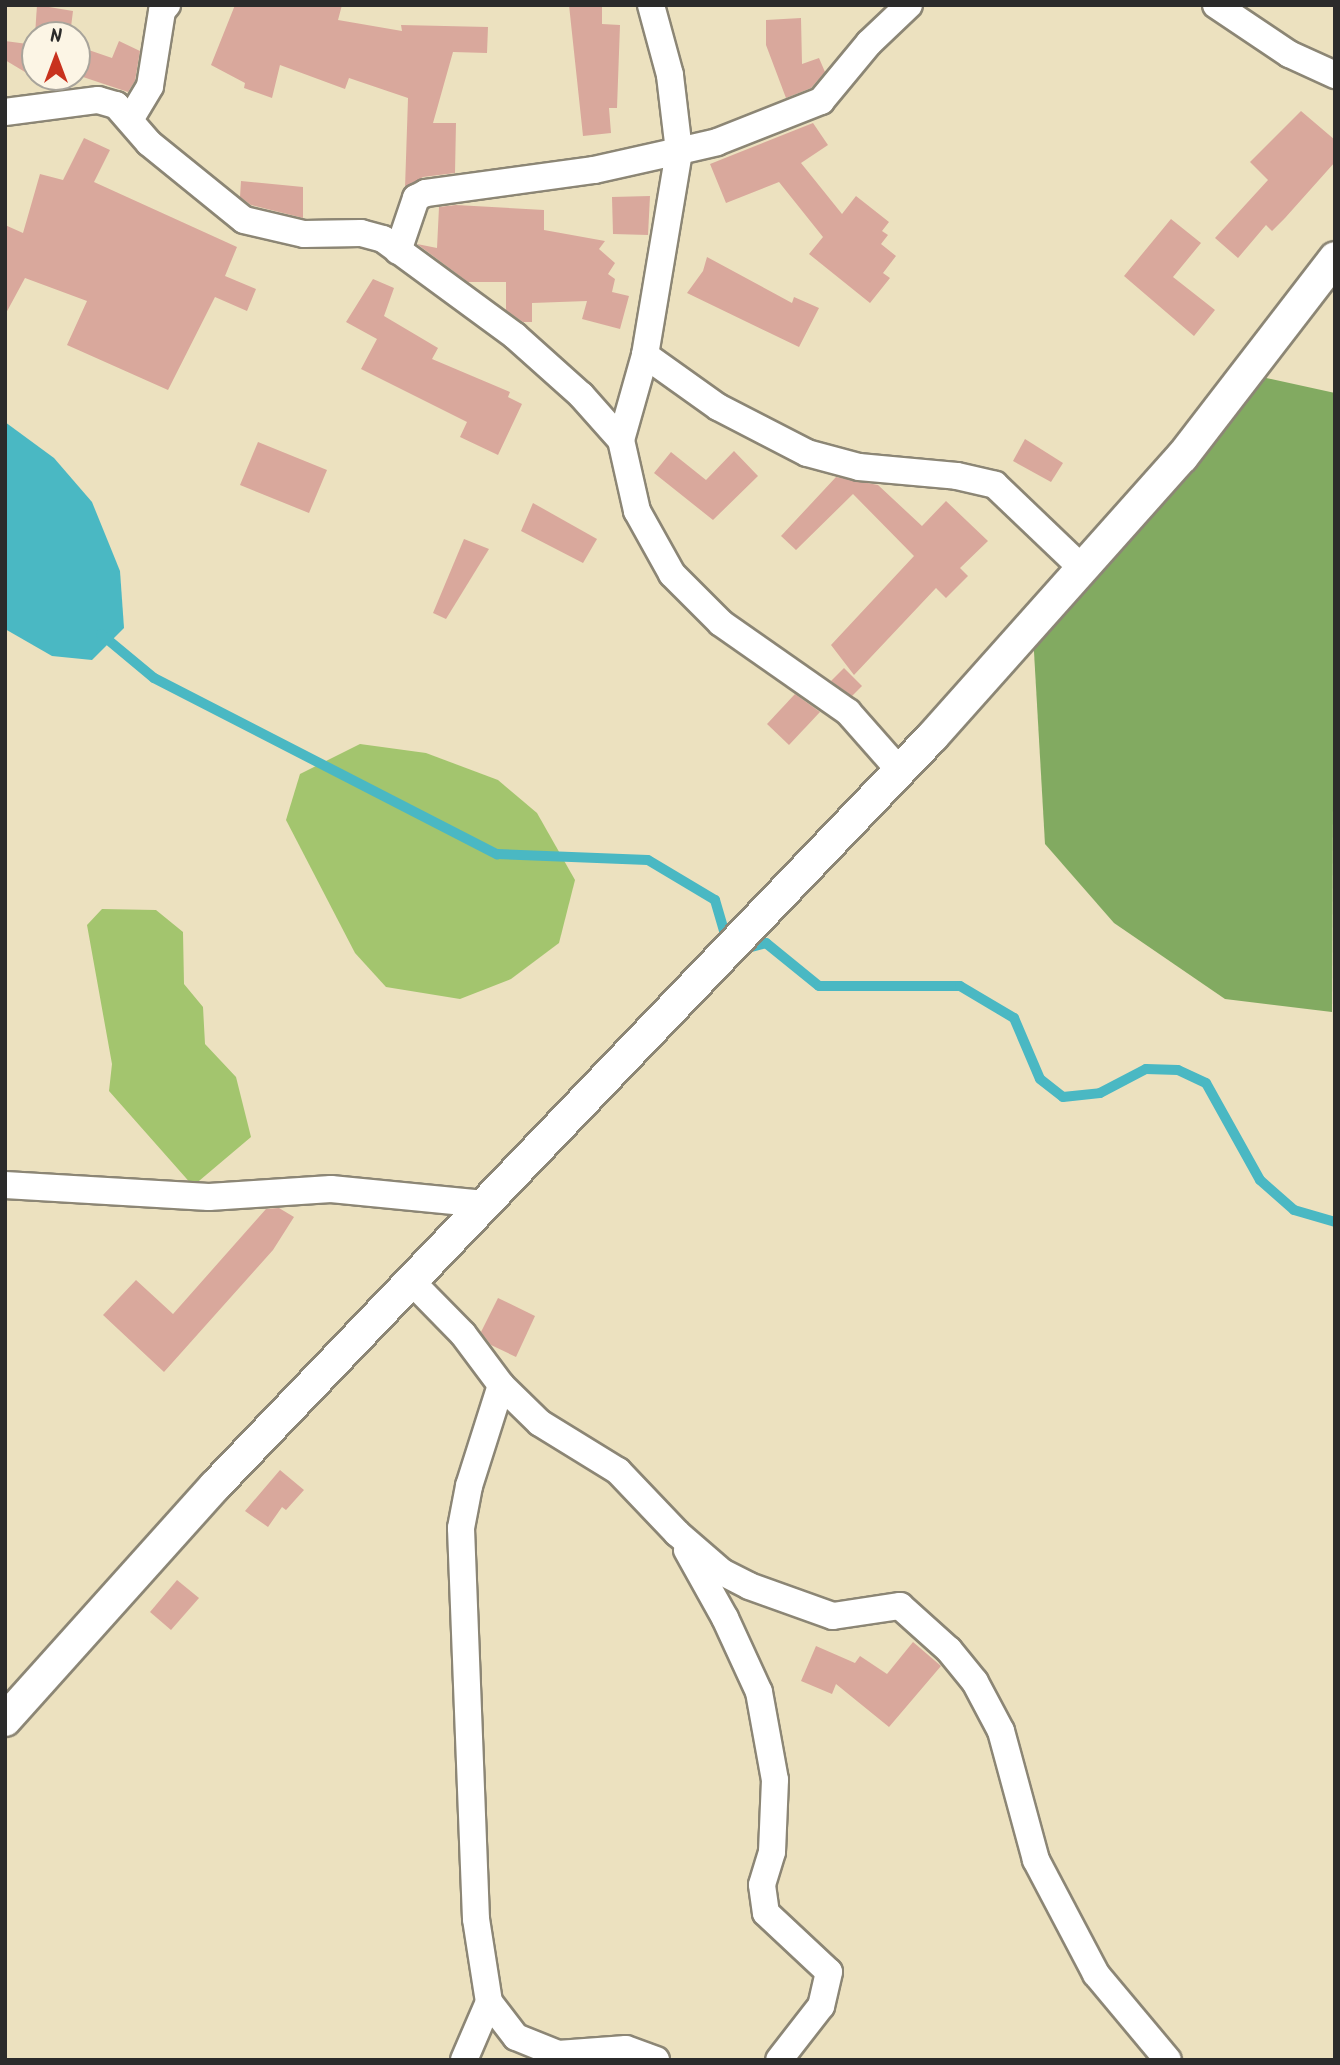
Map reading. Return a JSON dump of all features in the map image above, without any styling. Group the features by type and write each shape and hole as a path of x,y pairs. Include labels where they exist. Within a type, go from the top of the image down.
{"street":[{"path":"651,5 670,75 679,151 645,355 621,440 637,511 671,574 721,624 848,712 900,771"},
{"path":"398,251 416,198 426,193 594,170 679,151 717,142 821,101 869,43 909,5"},
{"path":"1216,5 1289,54 1335,75"},
{"path":"131,118 150,86 158,7"},
{"path":"5,112 98,100 116,105 131,118 149,143 244,220 304,234 361,233 398,251 515,336 581,395 621,440"},
{"path":"5,1720 215,1486 484,1204 783,898 900,771 1182,457 1335,258"},
{"path":"645,355 718,407 807,453 859,467 957,476 995,485 1082,568"},
{"path":"5,1185 209,1197 331,1189 484,1204"},
{"path":"411,1281 463,1334 501,1385 540,1423 618,1471 677,1533 722,1572 749,1587 833,1616 900,1606 949,1650 975,1682 1002,1731 1036,1860 1096,1974 1168,2060"},
{"path":"501,1385 469,1486 461,1528 476,1919 489,2002 516,2036 558,2054 626,2049 656,2060"},
{"path":"677,1533 725,1618 759,1692 775,1780 772,1852 762,1885 766,1913 829,1972 821,2006 779,2060"},
{"path":"464,2060 489,2002"}],"green space":[{"path":"1257,376 1335,393 1332,1012 1225,999 1114,923 1045,844 1032,617"},
{"path":"360,744 426,753 498,780 537,813 575,880 559,943 511,979 460,999 386,987 355,953 286,820 300,774"},
{"path":"102,909 156,910 183,932 184,984 203,1007 205,1044 236,1077 251,1137 193,1186 109,1091 112,1064 87,925"}],"water":[{"path":"5,422 54,458 92,502 120,571 124,628 92,660 52,656 5,629"}],"building":[{"path":"37,5 73,11 72,21 36,21"},
{"path":"235,5 342,5 338,20 402,31 401,25 488,27 487,53 453,52 433,123 456,123 455,173 423,177 405,188 408,98 349,78 345,89 280,65 272,98 244,88 245,83 211,65"},
{"path":"569,5 602,5 602,24 620,25 617,108 609,108 611,133 583,136"},
{"path":"801,18 802,64 819,58 825,72 811,88 786,98 766,45 766,20"},
{"path":"5,41 21,43 21,70 5,60"},
{"path":"119,41 140,51 135,81 128,92 91,80 91,51 112,58"},
{"path":"1301,111 1335,140 1335,162 1272,231 1266,225 1238,258 1215,238 1268,180 1250,162"},
{"path":"813,123 828,145 801,163 842,214 856,196 889,222 882,231 888,235 881,244 896,256 883,273 890,278 870,303 809,254 823,237 779,182 726,203 710,164"},
{"path":"84,138 110,150 94,182 237,247 225,276 256,289 247,311 215,297 168,390 67,345 87,301 25,278 5,315 5,225 23,233 40,174 63,180"},
{"path":"241,181 303,187 303,218 251,205 240,197"},
{"path":"650,196 648,235 613,234 612,197"},
{"path":"456,205 544,210 544,230 605,241 599,249 615,263 608,274 615,279 612,292 629,296 620,329 582,319 587,301 532,303 532,322 523,322 506,310 506,282 468,282 417,244 437,248 439,207"},
{"path":"1171,219 1201,243 1173,277 1215,310 1194,336 1124,276"},
{"path":"707,257 792,303 794,297 819,308 799,347 687,293 703,271"},
{"path":"373,279 394,288 384,316 438,348 432,359 510,392 508,397 522,404 498,455 460,437 467,422 361,369 377,339 346,322"},
{"path":"1025,439 1063,463 1051,482 1013,461"},
{"path":"258,442 327,470 309,513 240,485"},
{"path":"734,451 758,476 713,520 654,473 671,452 706,480"},
{"path":"836,477 878,485 922,526 946,501 988,541 960,568 968,576 946,598 936,588 854,675 831,645 914,556 853,494 796,550 781,536"},
{"path":"533,503 597,539 583,563 521,531"},
{"path":"464,539 489,549 446,619 433,613"},
{"path":"844,668 862,686 852,696 831,681"},
{"path":"795,694 820,712 789,745 767,724"},
{"path":"279,1208 294,1217 273,1250 164,1372 103,1315 136,1280 173,1314 266,1209"},
{"path":"498,1298 535,1316 516,1357 491,1345 481,1332"},
{"path":"280,1470 304,1490 286,1510 282,1507 268,1527 245,1511"},
{"path":"177,1580 199,1598 171,1630 150,1612"},
{"path":"913,1642 941,1666 889,1727 836,1684 832,1694 801,1681 816,1646 855,1663 860,1656 887,1674"}],"waterway":[{"path":"101,634 154,678 497,854 648,860 715,900 727,941"},
{"path":"744,949 766,943 819,986 960,986 1014,1018 1040,1079 1063,1097 1100,1093 1146,1069 1178,1070 1206,1083 1260,1180 1294,1210 1335,1222"}]}
